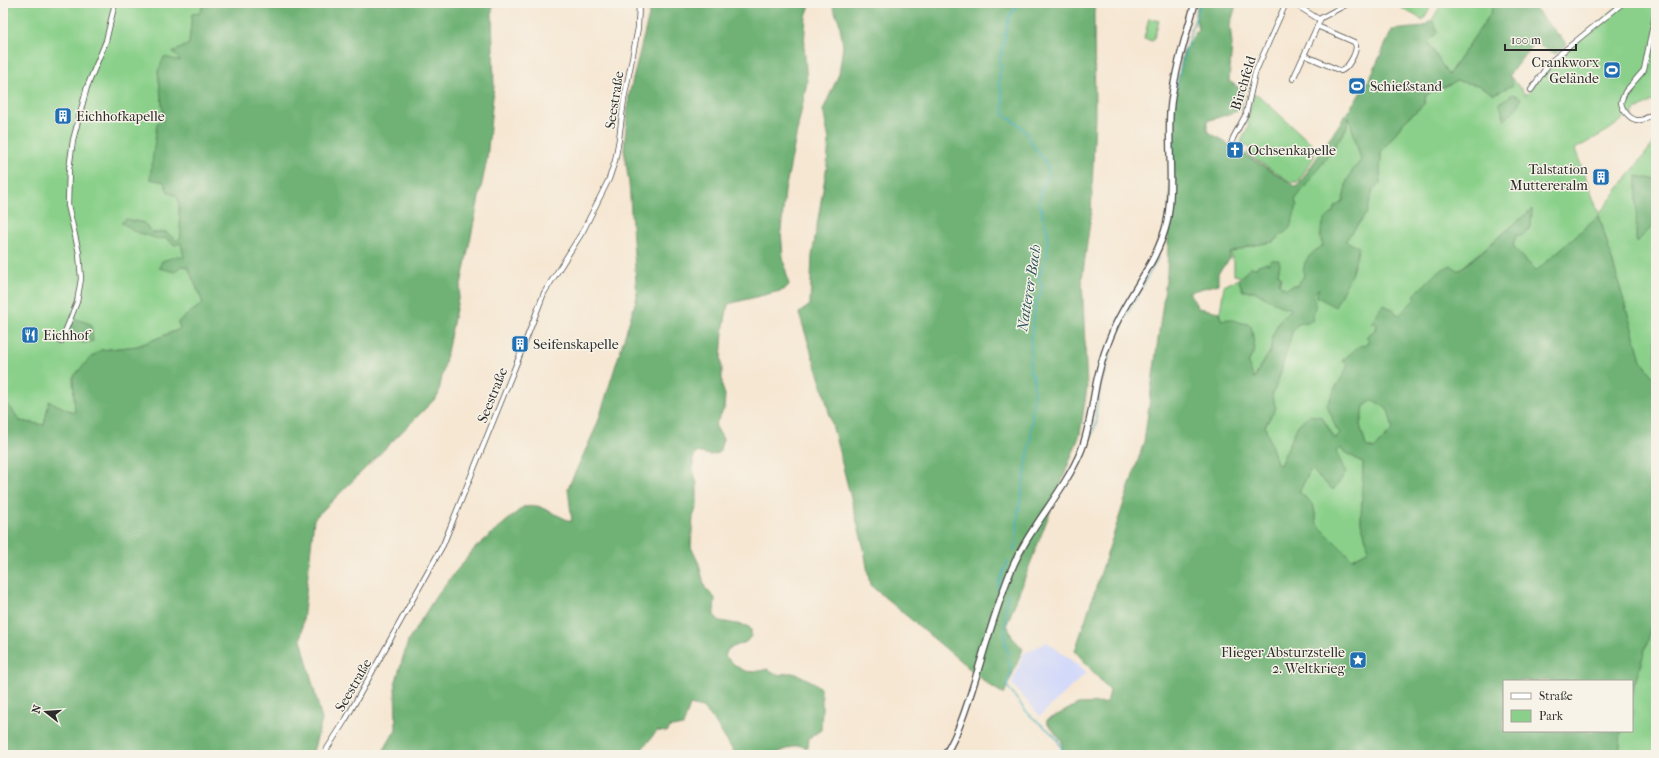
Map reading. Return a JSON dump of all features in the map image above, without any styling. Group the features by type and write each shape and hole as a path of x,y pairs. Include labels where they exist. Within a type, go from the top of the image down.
{"main road":[{"path":"945,755 966,710 1000,600 1010,573 1027,539 1066,480 1078,458 1087,434 1102,361 1110,337 1149,267 1162,239 1170,197 1170,116 1172,95 1195,3"}],"street":[{"path":"61,342 76,302 82,279 79,253 68,205 69,169 73,140 87,87 106,41 115,3"},
{"name":"Seestraße","path":"323,755 346,719 443,545 544,294 583,230 609,179 615,161 624,99 638,28 639,3"},
{"name":"Birchfeld","path":"1230,148 1233,138 1246,114 1255,72 1286,3"},
{"path":"1293,3 1320,20"},
{"path":"1293,79 1320,20 1324,15 1349,3"},
{"path":"1531,90 1550,62 1623,3"},
{"path":"1656,10 1644,70 1625,92 1621,100 1624,112 1635,119 1642,120 1656,112"},
{"path":"1304,55 1341,71 1346,68 1355,52 1356,46 1354,42 1317,26"}],"shaded area":[{"path":"1047,642 1087,672 1040,716 1012,684 1023,654"}],"green space":[{"path":"10,3 205,3 200,14 192,14 189,44 181,61 158,71 164,120 164,182 168,192 178,197 181,237 177,241 166,232 152,233 144,223 126,219 122,223 166,238 175,245 181,243 185,258 181,266 188,267 203,303 178,322 180,329 138,346 101,350 73,377 75,413 44,425 20,421 5,400 6,373 3,373 3,28"},
{"path":"204,3 493,3 494,86 487,159 438,396 314,519 301,639 322,720 312,755 3,755 3,373 6,372 5,400 20,421 44,425 49,401 75,413 73,377 89,359 101,350 138,346 180,329 178,322 203,303 188,267 181,266 175,272 159,268 162,261 177,256 184,258 181,243 175,245 166,238 159,239 133,231 131,228 121,223 126,219 144,223 152,233 166,232 177,241 181,237 178,197 168,192 164,182 150,179 157,123 164,120 158,71 164,57 181,61 173,52 189,44 192,14 200,13"},
{"path":"652,3 811,3 806,16 804,45 807,82 785,191 781,231 783,257 789,285 784,290 728,304 723,332 721,360 722,386 725,395 724,409 715,425 723,439 719,453 711,455 696,452 693,459 693,470 697,484 697,506 693,517 691,547 699,564 705,588 715,598 714,615 720,621 748,626 751,630 751,636 746,642 728,649 725,656 735,665 744,670 754,672 767,669 779,675 793,673 816,684 820,689 822,698 821,730 809,738 808,748 797,745 772,755 736,755 710,715 702,708 690,705 683,726 670,727 667,732 657,731 637,755 381,755 396,729 395,684 408,641 436,596 474,549 523,507 538,506 572,522 568,488 597,425 637,297 629,183 624,150 629,95"},
{"path":"834,3 1095,3 1095,115 1091,215 1082,279 1087,388 1080,434 1007,624 1012,637 1023,649 1004,694 989,685 870,585 864,549 824,393 799,313 810,305 812,256 827,165 829,140 823,110 839,74 843,46 839,21 833,8"},
{"path":"1198,3 1235,3 1235,9 1230,25 1232,44 1229,81 1244,91 1241,110 1207,121 1207,131 1297,187 1369,80 1392,30 1422,27 1432,20 1438,32 1428,42 1448,75 1491,13 1493,3 1541,3 1535,9 1567,44 1556,54 1534,43 1509,75 1513,85 1494,94 1478,85 1457,81 1426,95 1424,104 1404,122 1381,152 1380,183 1373,190 1367,213 1345,241 1359,247 1352,273 1335,307 1316,296 1319,288 1312,295 1316,302 1312,321 1298,324 1292,332 1280,375 1272,396 1276,408 1265,426 1277,463 1280,465 1298,425 1309,415 1322,417 1335,439 1340,433 1336,428 1327,405 1348,365 1342,361 1359,346 1366,345 1369,340 1366,337 1376,329 1377,324 1372,322 1383,304 1399,315 1415,299 1415,294 1437,272 1451,265 1459,271 1532,209 1531,227 1522,236 1516,235 1513,245 1536,271 1599,215 1641,360 1656,380 1656,614 1633,689 1633,680 1503,680 1503,732 1621,732 1619,755 1062,755 1062,742 1046,721 1078,704 1107,703 1110,691 1075,651 1144,442 1167,273 1172,126 1175,97 1183,53 1198,29 1195,14","holes":["1349,117 1361,160 1347,181 1343,201 1334,208 1333,213 1323,223 1321,232 1323,246 1311,254 1308,258 1304,266 1304,276 1297,286 1293,285 1286,289 1279,284 1281,277 1278,273 1280,265 1279,260 1272,260 1268,264 1258,265 1257,268 1250,267 1242,277 1238,279 1243,291 1254,291 1284,308 1291,308 1291,311 1286,313 1279,321 1272,337 1271,350 1254,379 1248,363 1255,350 1251,325 1228,319 1221,320 1220,312 1198,308 1189,292 1218,284 1218,273 1230,259 1230,253 1250,246 1273,242 1290,228 1297,206 1295,200 1346,129","1373,400 1388,409 1393,429 1374,449 1366,446 1360,425 1364,406","1339,448 1363,463 1361,522 1369,550 1352,559 1317,524 1313,504 1299,492 1311,469 1333,490 1346,473 1336,451"]},
{"path":"1402,3 1419,3 1430,9 1423,20 1400,7"},
{"path":"1442,3 1493,3 1491,13 1448,75 1428,42 1438,32 1432,20"},
{"path":"1622,3 1656,3 1656,99 1631,113 1634,115 1626,117 1609,130 1575,149 1599,214 1656,140 1656,180 1638,176 1636,242 1656,223 1656,246 1652,250 1656,260 1656,380 1641,360 1599,215 1536,271 1513,245 1516,235 1531,227 1532,209 1458,271 1437,272 1415,299 1399,315 1384,304 1372,322 1377,324 1376,329 1366,337 1369,340 1366,345 1342,360 1348,365 1344,375 1334,389 1336,428 1340,433 1335,439 1322,417 1298,425 1280,465 1277,463 1265,426 1276,408 1272,396 1280,375 1292,332 1298,324 1312,295 1320,287 1339,249 1367,213 1373,190 1380,183 1381,152 1404,122 1424,104 1426,95 1457,81 1478,85 1495,94 1509,75 1526,95 1551,63"},
{"path":"1149,18 1159,21 1153,41 1144,39"},
{"path":"1254,94 1258,95 1314,146 1314,157 1298,182 1291,182 1247,154 1251,149 1241,142 1249,125 1247,122"},
{"path":"1513,94 1521,98 1518,106 1505,120 1499,103"},
{"path":"1349,117 1361,160 1347,181 1343,201 1334,208 1333,213 1320,237 1323,246 1303,271 1304,276 1297,286 1293,285 1286,289 1279,284 1281,277 1278,273 1280,265 1250,268 1242,277 1234,275 1234,262 1230,253 1250,246 1273,242 1278,237 1295,200 1346,129"},
{"path":"1637,176 1656,180 1656,223 1636,243"},
{"path":"1238,279 1243,291 1254,291 1267,299 1291,308 1291,312 1286,313 1272,337 1271,350 1253,379 1248,363 1255,350 1221,321 1220,312 1224,286"},
{"path":"72,318 91,324 93,341 84,343 65,337"},
{"path":"1373,400 1388,409 1393,429 1374,449 1366,446 1360,425 1364,406"},
{"path":"1339,448 1363,463 1361,522 1369,550 1352,559 1317,524 1313,504 1299,492 1311,469 1333,490 1336,450"},
{"path":"1656,614 1656,755 1619,755 1621,732 1633,732 1633,689"}],"waterway":[{"name":"Natterer Bach","path":"1014,551 1017,539 1018,514 1031,437 1034,377 1030,372 1031,336 1036,302 1042,288 1039,277 1047,253 1048,234 1039,201 1042,188 1048,177 1048,165 1031,143 1026,132 1018,124 1004,115 999,83 1001,66 999,64 1009,17 1019,3"},
{"path":"1171,219 1175,97 1182,61 1200,3"},
{"path":"1164,243 1170,223"},
{"path":"1115,341 1124,320 1158,258"},
{"path":"1087,447 1097,421 1096,415 1098,397 1112,347"},
{"name":"Natterer Bach","path":"998,591 999,582 1008,561"},
{"name":"Natterer Bach","path":"1007,593 1005,640 1011,672 1007,686 1028,713 1050,731 1058,741 1063,755"}],"place":[{"name":"Crankworx Gelände","path":"1612,70"},
{"name":"Schießstand","path":"1357,86"},
{"name":"Eichhofkapelle","path":"63,116"},
{"name":"Ochsenkapelle","path":"1235,150"},
{"name":"Talstation Muttereralm","path":"1601,177"},
{"name":"Eichhof","path":"30,335"},
{"name":"Seifenskapelle","path":"520,344"},
{"name":"Flieger Absturzstelle 2. Weltkrieg","path":"1358,660"}]}
